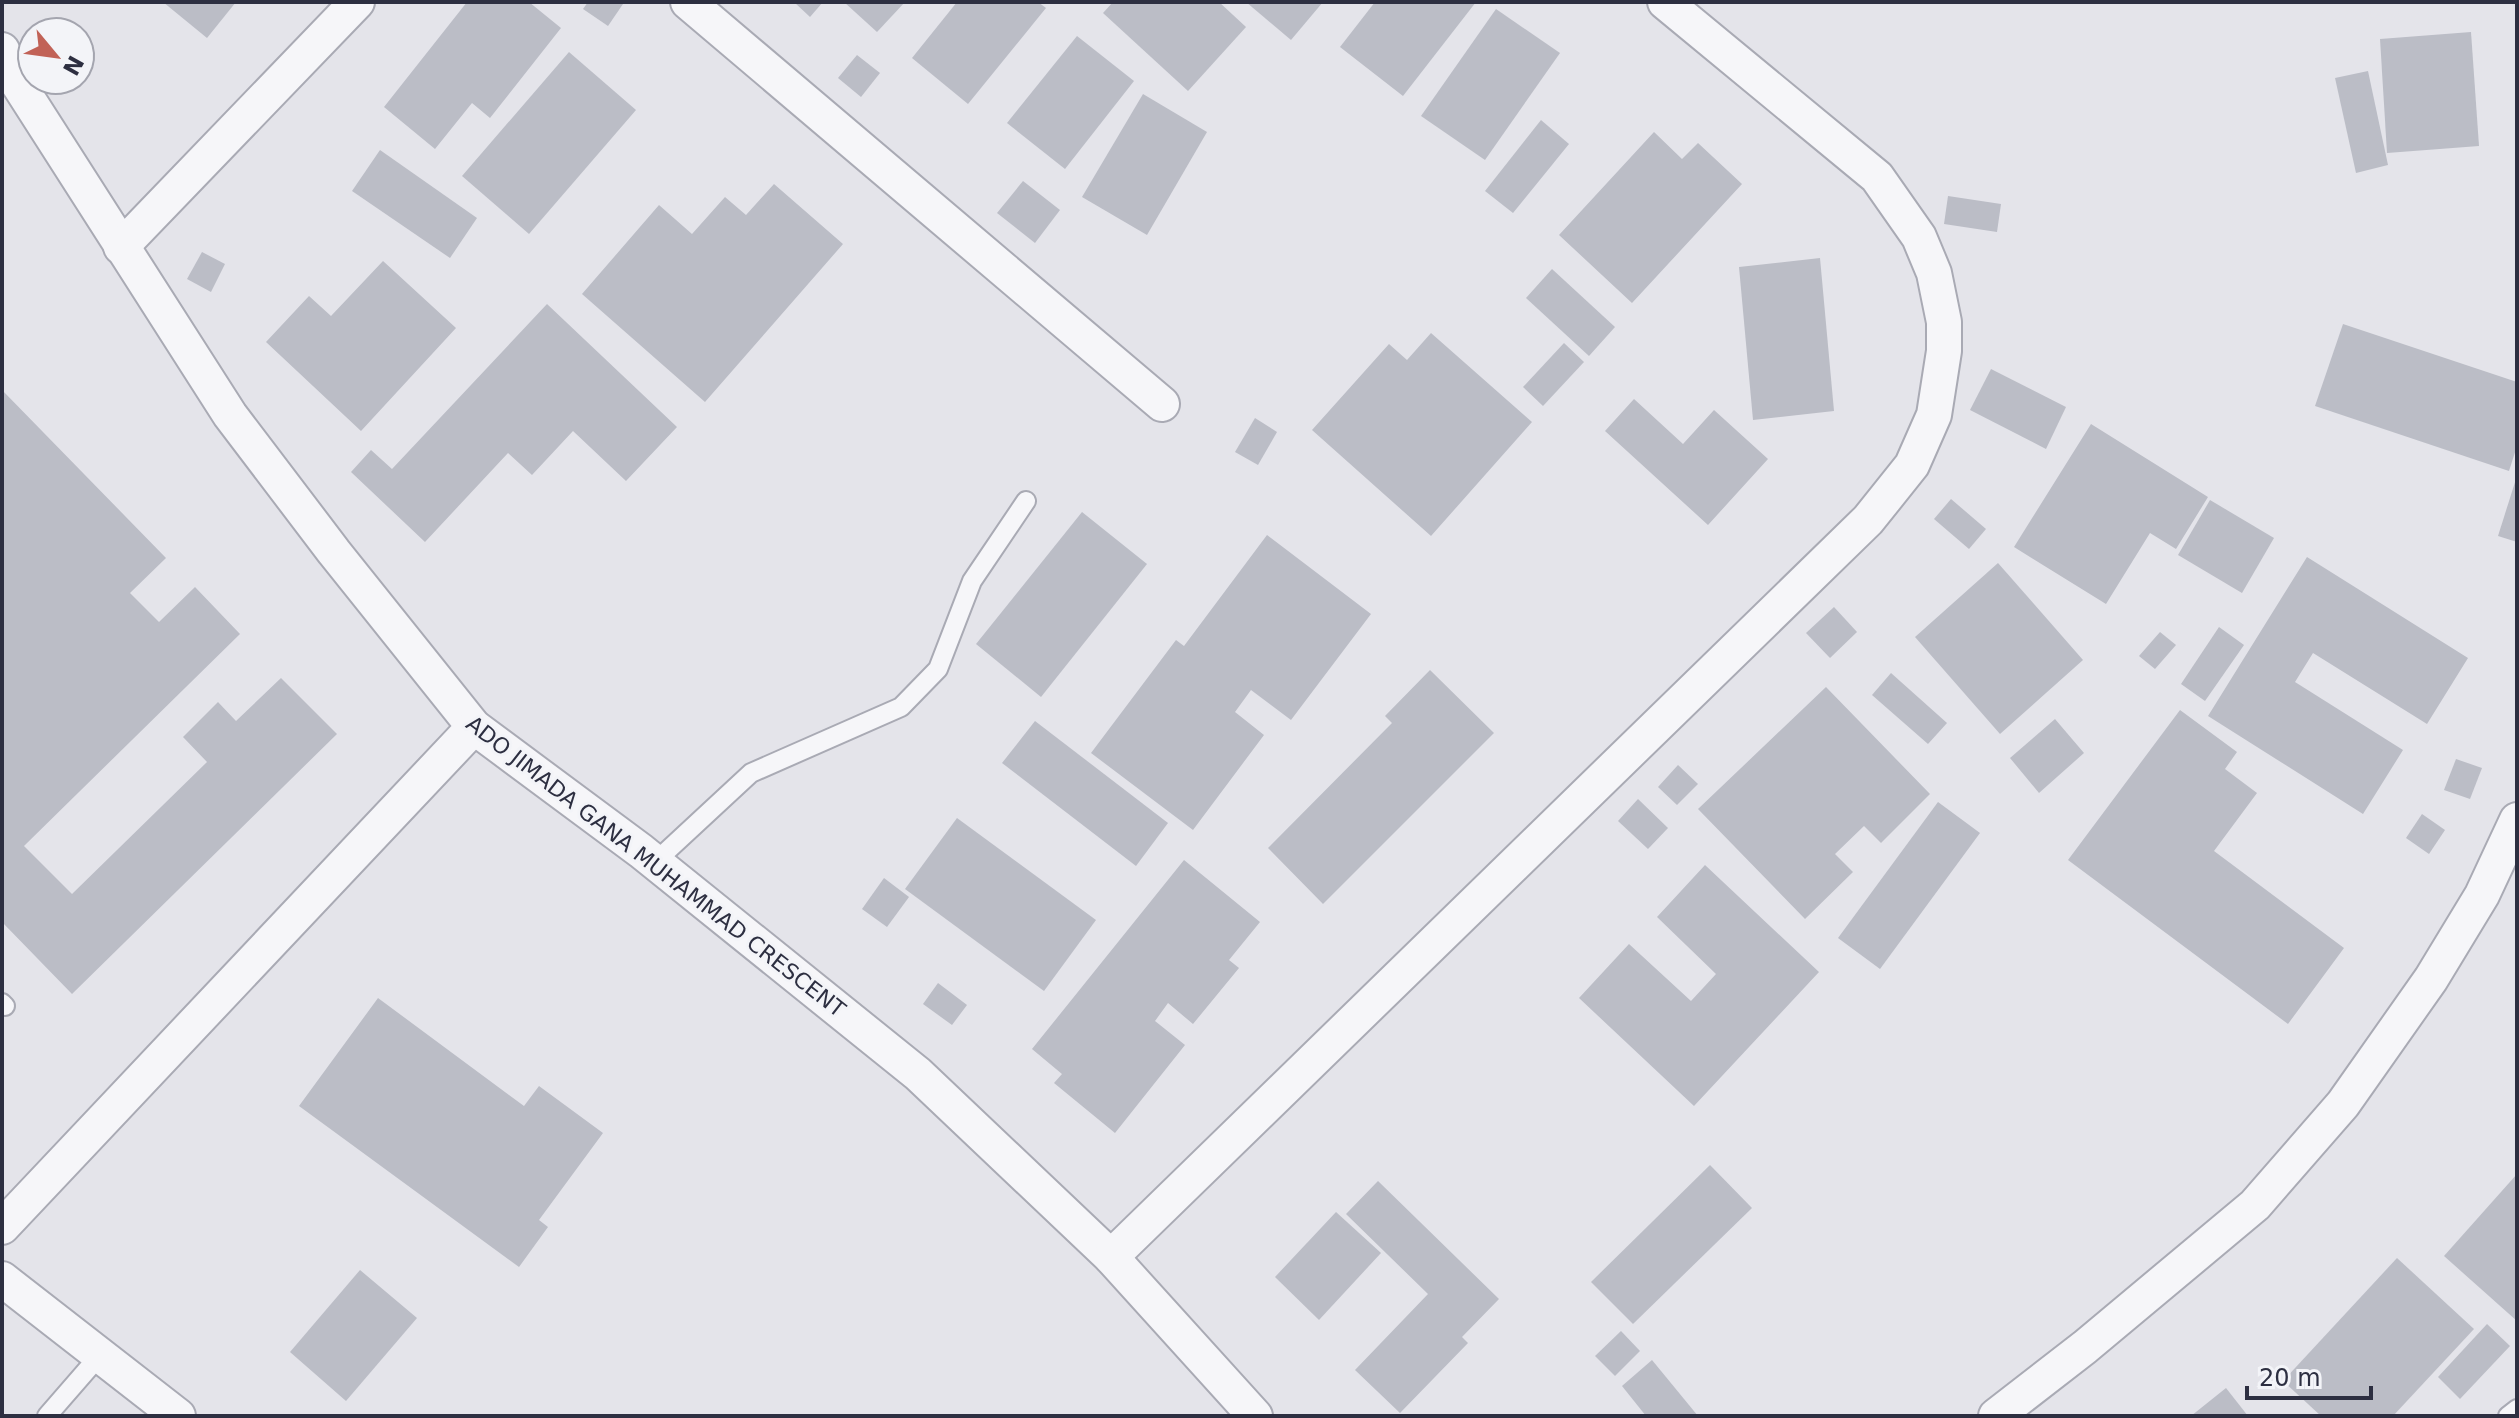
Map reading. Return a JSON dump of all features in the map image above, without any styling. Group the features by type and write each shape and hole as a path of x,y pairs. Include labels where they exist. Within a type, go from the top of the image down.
{"street":[{"path":"121,247 357,2"},
{"path":"688,2 1162,404"},
{"path":"1111,1257 1868,520 1912,465 1929,428 1934,415 1944,351 1944,322 1934,273 1919,237 1877,177 1665,2"},
{"name":"ADO JIMADA GANA MUHAMMAD CRESCENT","path":"2,50 17,82 230,415 334,552 474,727 655,862 918,1074 1111,1257 1255,1416"},
{"path":"2,1227 474,727"},
{"path":"1996,1416 2085,1347 2255,1205 2343,1104 2431,979 2482,895 2517,820"},
{"path":"2,1279 178,1416"}],"lane":[{"path":"655,862 751,773 901,707 938,669 972,581 1026,501"},
{"path":"47,1416 100,1355"},
{"path":"2508,1416 2517,1409"}],"building":[{"path":"163,2 236,2 207,38"},
{"path":"467,2 529,2 561,28 490,118 472,103 435,149 384,107"},
{"path":"588,2 623,4 608,26 583,9"},
{"path":"794,2 823,2 810,17"},
{"path":"844,2 905,2 877,32"},
{"path":"957,2 1038,2 1046,8 968,104 912,58"},
{"path":"1113,2 1219,2 1246,27 1188,91 1103,13"},
{"path":"1246,2 1323,2 1291,40"},
{"path":"1375,2 1476,2 1403,96 1340,47"},
{"path":"1496,9 1560,53 1485,160 1421,116"},
{"path":"2471,32 2479,146 2387,153 2380,39"},
{"path":"1077,36 1134,81 1065,169 1007,123"},
{"path":"569,52 636,110 529,234 462,176"},
{"path":"857,55 880,73 861,97 838,78"},
{"path":"2368,71 2388,165 2356,173 2335,78"},
{"path":"1143,94 1207,132 1147,235 1082,197"},
{"path":"1541,120 1569,144 1513,213 1485,191"},
{"path":"1654,132 1682,159 1698,143 1742,184 1632,303 1559,235"},
{"path":"380,150 477,218 450,258 352,191"},
{"path":"1023,181 1060,210 1035,243 997,213"},
{"path":"774,184 843,244 705,402 582,294 659,205 692,234 725,197 746,215"},
{"path":"1948,196 2001,204 1997,232 1944,224"},
{"path":"202,252 225,264 211,292 187,279"},
{"path":"1820,258 1834,411 1753,420 1739,267"},
{"path":"383,261 456,328 361,431 266,342 309,296 331,316"},
{"path":"1552,269 1615,327 1589,356 1526,298"},
{"path":"547,304 677,427 626,481 573,431 532,475 508,453 425,542 351,472 371,450 392,469"},
{"path":"2343,324 2517,382 2517,446 2509,471 2315,406"},
{"path":"1431,333 1532,422 1431,536 1312,430 1389,344 1407,360"},
{"path":"1564,343 1584,362 1543,406 1523,387"},
{"path":"1991,369 2066,407 2046,449 1970,410"},
{"path":"2,390 166,558 130,593 159,622 195,587 240,634 24,846 72,894 207,762 183,737 218,702 236,721 281,678 337,734 72,994 2,922"},
{"path":"1634,399 1683,444 1714,410 1768,459 1708,525 1605,431"},
{"path":"1255,418 1277,432 1258,465 1235,452"},
{"path":"2091,424 2208,497 2176,549 2150,533 2106,604 2014,547"},
{"path":"2517,479 2517,542 2498,536"},
{"path":"1951,499 1986,529 1969,549 1934,519"},
{"path":"2210,500 2274,538 2242,593 2178,555"},
{"path":"1082,512 1147,564 1041,697 976,644"},
{"path":"1267,535 1371,614 1291,720 1251,690 1235,712 1264,735 1193,830 1091,753 1176,640 1184,646"},
{"path":"2307,557 2468,658 2427,724 2313,653 2295,682 2403,750 2363,814 2208,716"},
{"path":"1998,563 2083,660 2000,734 1915,637"},
{"path":"1834,607 1857,632 1830,658 1806,633"},
{"path":"2219,627 2244,645 2205,701 2181,684"},
{"path":"2160,632 2176,645 2155,669 2139,656"},
{"path":"1430,670 1494,733 1323,904 1268,848 1392,723 1385,716"},
{"path":"1891,673 1947,723 1928,744 1872,695"},
{"path":"1826,687 1930,794 1881,843 1864,826 1835,854 1853,872 1805,919 1698,809"},
{"path":"2180,710 2237,752 2225,769 2257,793 2214,851 2344,948 2288,1024 2068,860"},
{"path":"2055,719 2084,753 2039,793 2010,758"},
{"path":"1035,721 1168,823 1136,866 1002,763"},
{"path":"2456,759 2482,768 2470,799 2444,790"},
{"path":"1678,765 1698,784 1677,805 1658,787"},
{"path":"1638,799 1668,828 1648,849 1618,821"},
{"path":"1938,802 1980,833 1880,969 1838,938"},
{"path":"2422,814 2445,830 2429,854 2406,838"},
{"path":"957,818 1096,920 1044,991 905,889"},
{"path":"1184,860 1260,922 1229,960 1239,968 1193,1024 1168,1003 1155,1021 1185,1045 1115,1133 1054,1083 1062,1074 1032,1049"},
{"path":"1705,865 1819,972 1694,1106 1579,998 1629,944 1691,1001 1716,974 1657,917"},
{"path":"884,878 909,897 887,927 862,909"},
{"path":"938,983 967,1005 952,1025 923,1004"},
{"path":"378,998 524,1106 539,1086 603,1133 539,1220 548,1227 519,1267 299,1106"},
{"path":"1710,1165 1752,1208 1633,1324 1591,1282"},
{"path":"2517,1174 2517,1321 2444,1256"},
{"path":"1378,1181 1499,1299 1462,1337 1468,1343 1400,1413 1355,1370 1428,1294 1346,1214"},
{"path":"1336,1212 1381,1253 1319,1320 1275,1277"},
{"path":"2397,1258 2474,1329 2393,1416 2321,1416 2283,1381"},
{"path":"360,1270 417,1318 346,1401 290,1352"},
{"path":"2487,1324 2510,1346 2460,1399 2438,1377"},
{"path":"1621,1331 1640,1351 1615,1376 1595,1356"},
{"path":"1652,1360 1698,1416 1646,1416 1622,1386"},
{"path":"2226,1388 2248,1416 2191,1416"}]}
